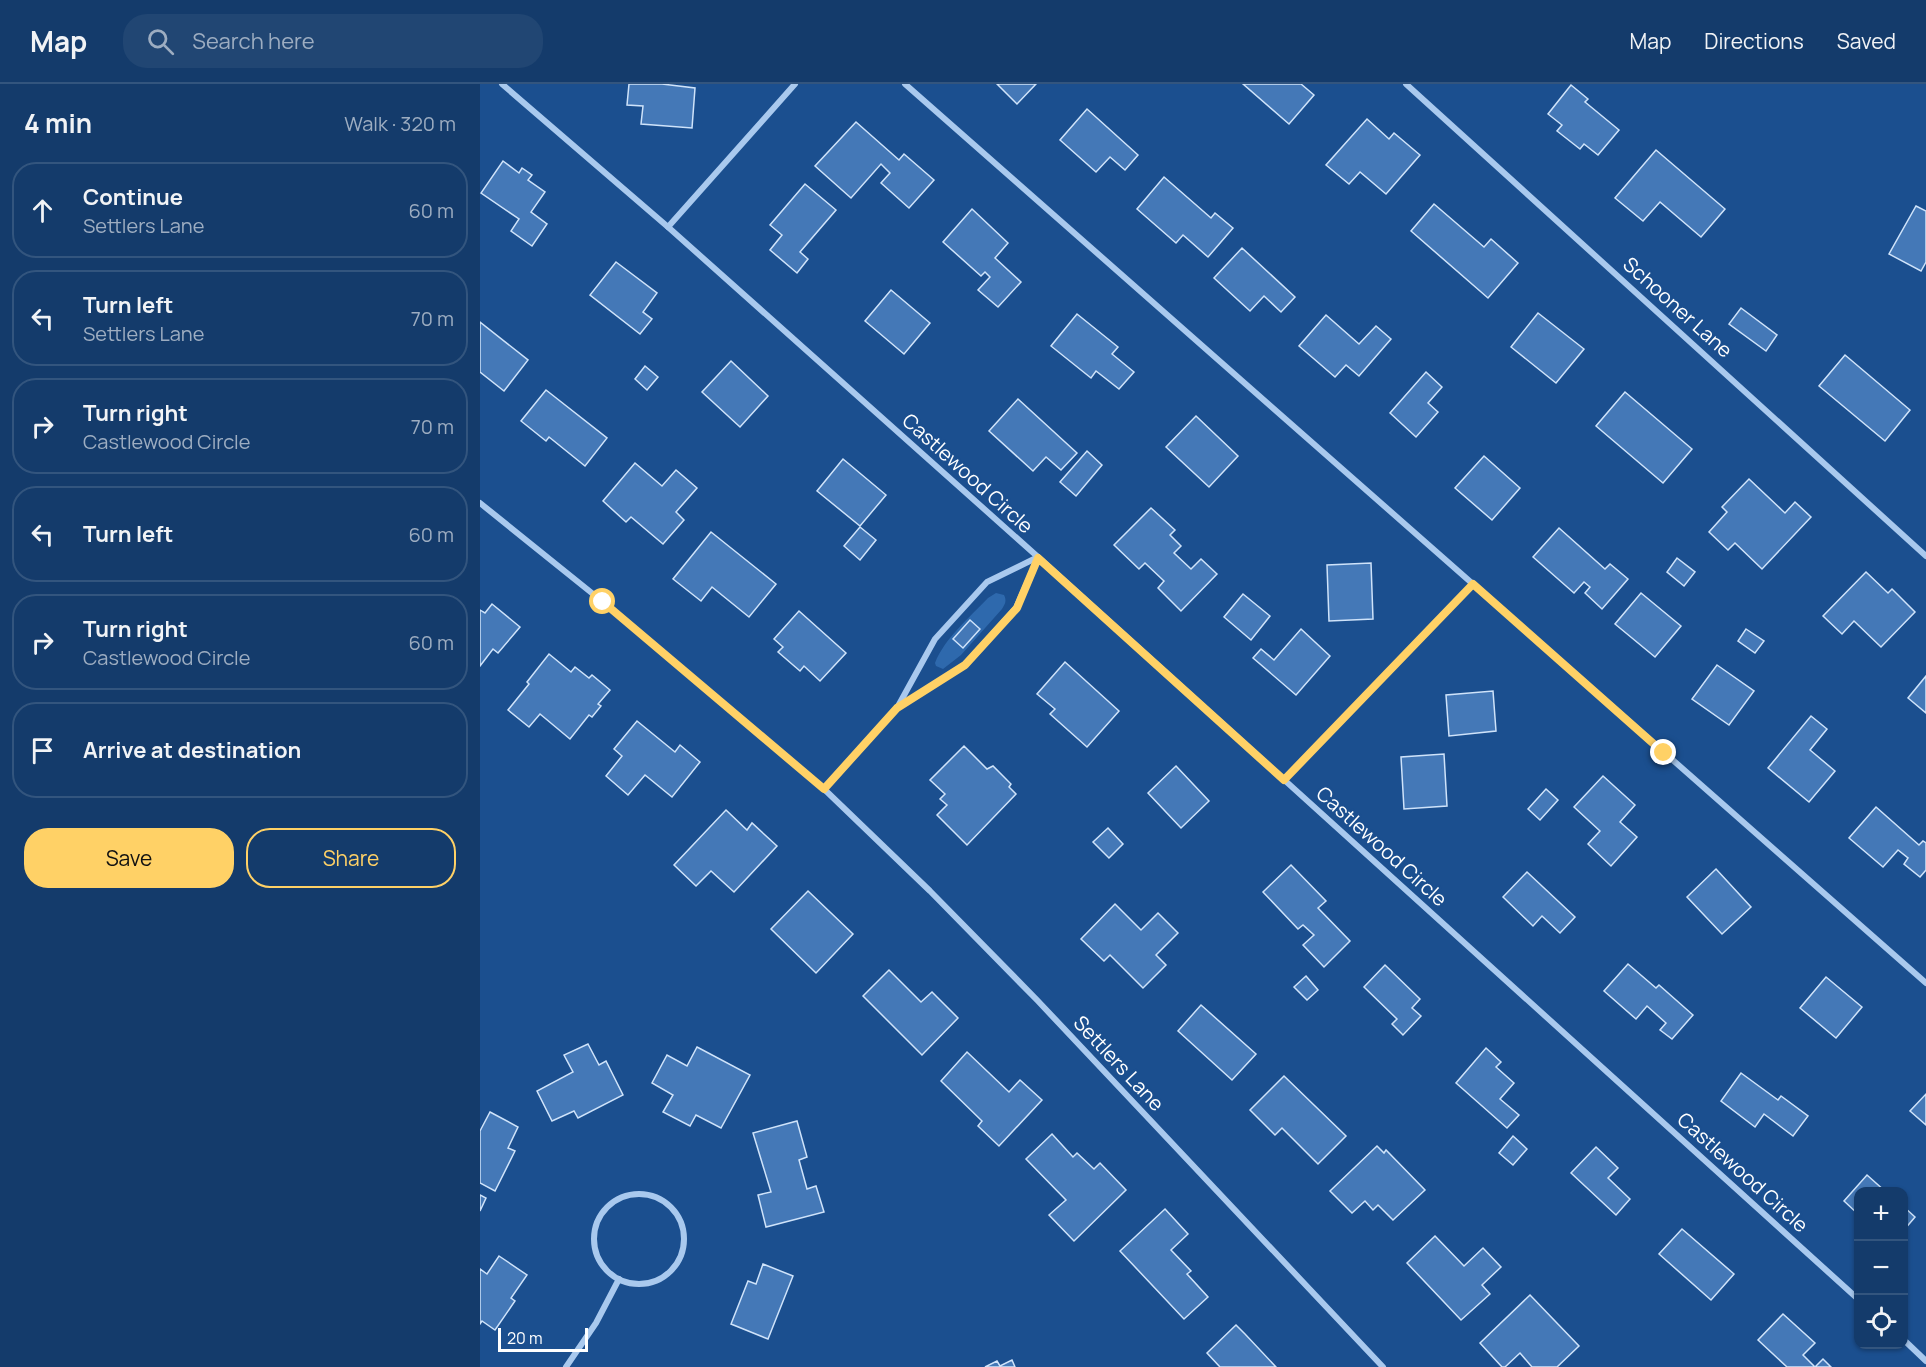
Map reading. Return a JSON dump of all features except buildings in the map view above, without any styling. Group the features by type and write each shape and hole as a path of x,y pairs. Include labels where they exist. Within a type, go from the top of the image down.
{"street":[{"name":"Castlewood Circle","path":"502,84 668,227 1038,558 1854,1295"},
{"path":"668,227 795,84"},
{"path":"905,84 1926,983"},
{"name":"Schooner Lane","path":"1406,84 1926,556"},
{"name":"Settlers Lane","path":"480,503 621,617 824,789 930,891 1037,1000 1383,1367"},
{"path":"897,708 965,665 1017,608 1038,558"},
{"path":"824,789 897,708 935,639 987,582 1038,558"},
{"path":"1284,780 1473,584"},
{"path":"645,1195 662,1200 675,1211 682,1227 684,1244 679,1260 668,1274 653,1282 635,1284 619,1279 605,1268 597,1252 595,1235 600,1218 612,1204 627,1196 645,1195"},
{"path":"566,1367 596,1323 619,1279"},
{"path":"1908,1344 1926,1360"}],"shaded area":[{"path":"996,593 1005,597 1002,609 961,655 943,669 936,666 939,654 951,637 988,598"}],"route":[{"path":"603,602 824,789 897,708 965,665 1017,608 1038,558 1284,780 1473,584 1664,753"}]}
